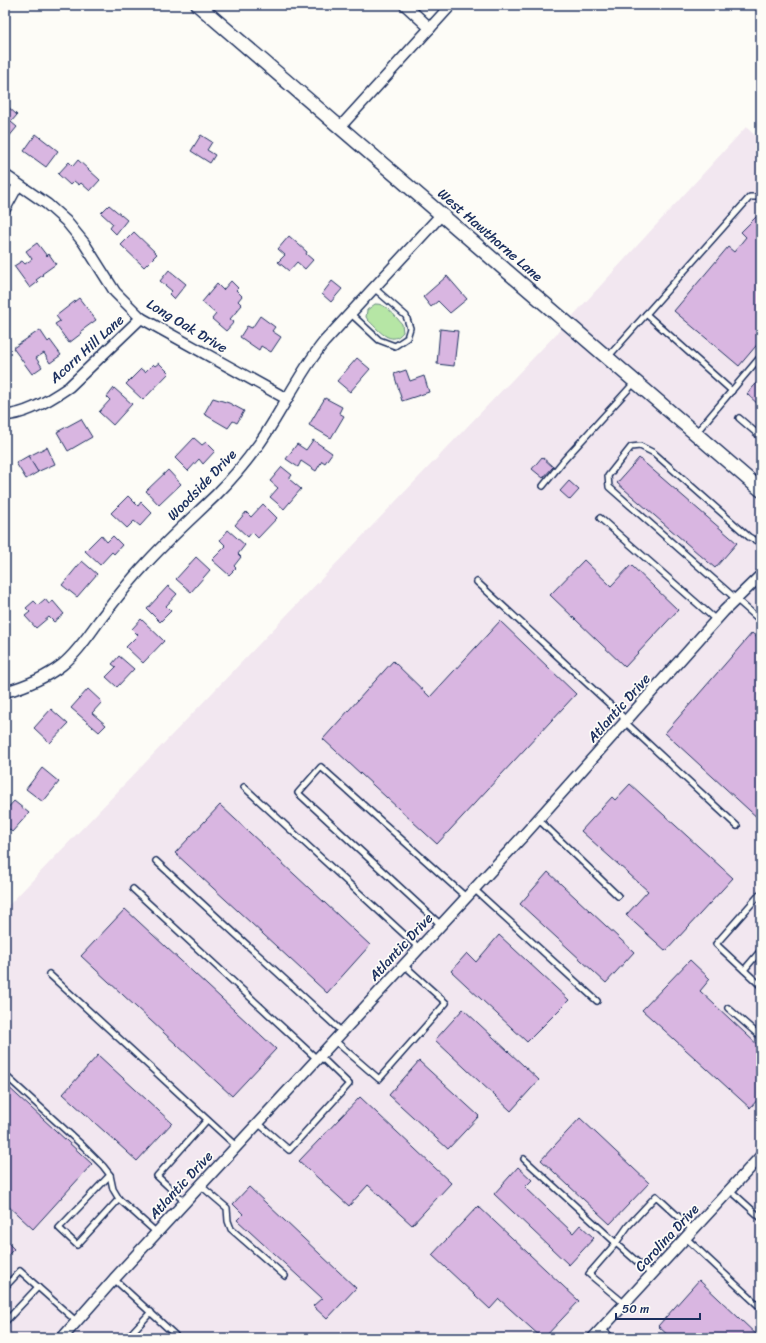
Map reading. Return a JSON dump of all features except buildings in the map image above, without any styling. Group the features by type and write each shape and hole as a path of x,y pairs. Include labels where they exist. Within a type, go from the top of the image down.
{"street":[{"name":"West Hawthorne Lane","path":"198,5 761,490"},
{"path":"405,5 430,28"},
{"path":"340,127 451,5"},
{"name":"Long Oak Drive","path":"5,175 47,204 66,221 84,243 115,292 141,318 287,399"},
{"path":"5,209 18,185"},
{"name":"Woodside Drive","path":"5,692 30,685 47,676 70,658 114,601 142,568 177,531 217,494 238,470 259,443 311,358 350,313 442,214"},
{"name":"Acorn Hill Lane","path":"5,415 12,415 27,410 69,387 141,318"},
{"name":"Atlantic Drive","path":"62,1338 200,1185 538,819 716,620 761,575"},
{"name":"Carolina Drive","path":"593,1338 761,1156"}],"lane":[{"path":"608,358 750,197 761,197"},
{"path":"350,313 379,340 396,346 407,338 410,328 406,316 374,288"},
{"path":"646,314 732,390"},
{"path":"695,434 761,356"},
{"path":"543,486 564,460 635,381"},
{"path":"739,418 761,437"},
{"path":"761,543 750,537 654,453 640,446 631,447 608,476 608,488 761,621"},
{"path":"600,518 716,620"},
{"path":"477,582 618,712 625,722 737,826"},
{"path":"441,925 298,793 321,768 466,897"},
{"path":"244,787 419,948"},
{"path":"538,819 618,896"},
{"path":"156,860 342,1032"},
{"path":"134,889 318,1058 349,1084 289,1150 258,1123"},
{"path":"474,889 596,1001"},
{"path":"761,893 716,944 761,986"},
{"path":"744,970 761,950"},
{"path":"334,1040 379,1079 446,1003 404,965"},
{"path":"49,974 236,1146"},
{"path":"728,1008 761,1038"},
{"path":"5,1075 83,1146 110,1175 113,1188 120,1199 157,1233"},
{"path":"185,1202 157,1176 208,1120"},
{"path":"524,1159 652,1275"},
{"path":"110,1175 59,1228 77,1245 120,1199"},
{"path":"200,1185 226,1208 231,1229 284,1276"},
{"path":"730,1190 761,1218"},
{"path":"625,1304 589,1274 616,1243 628,1226 656,1196 689,1234 761,1308"},
{"path":"5,1287 20,1271 76,1321"},
{"path":"114,1279 175,1335 172,1338"},
{"path":"5,1322 38,1287"},
{"path":"127,1338 151,1312"},
{"path":"602,1329 612,1338"}],"shaded area":[{"path":"746,127 761,141 761,1338 5,1338 5,909 558,332"}],"green space":[{"path":"375,304 379,304 387,308 393,314 402,324 403,332 394,338 389,338 380,332 368,320 366,317 367,310"}]}
